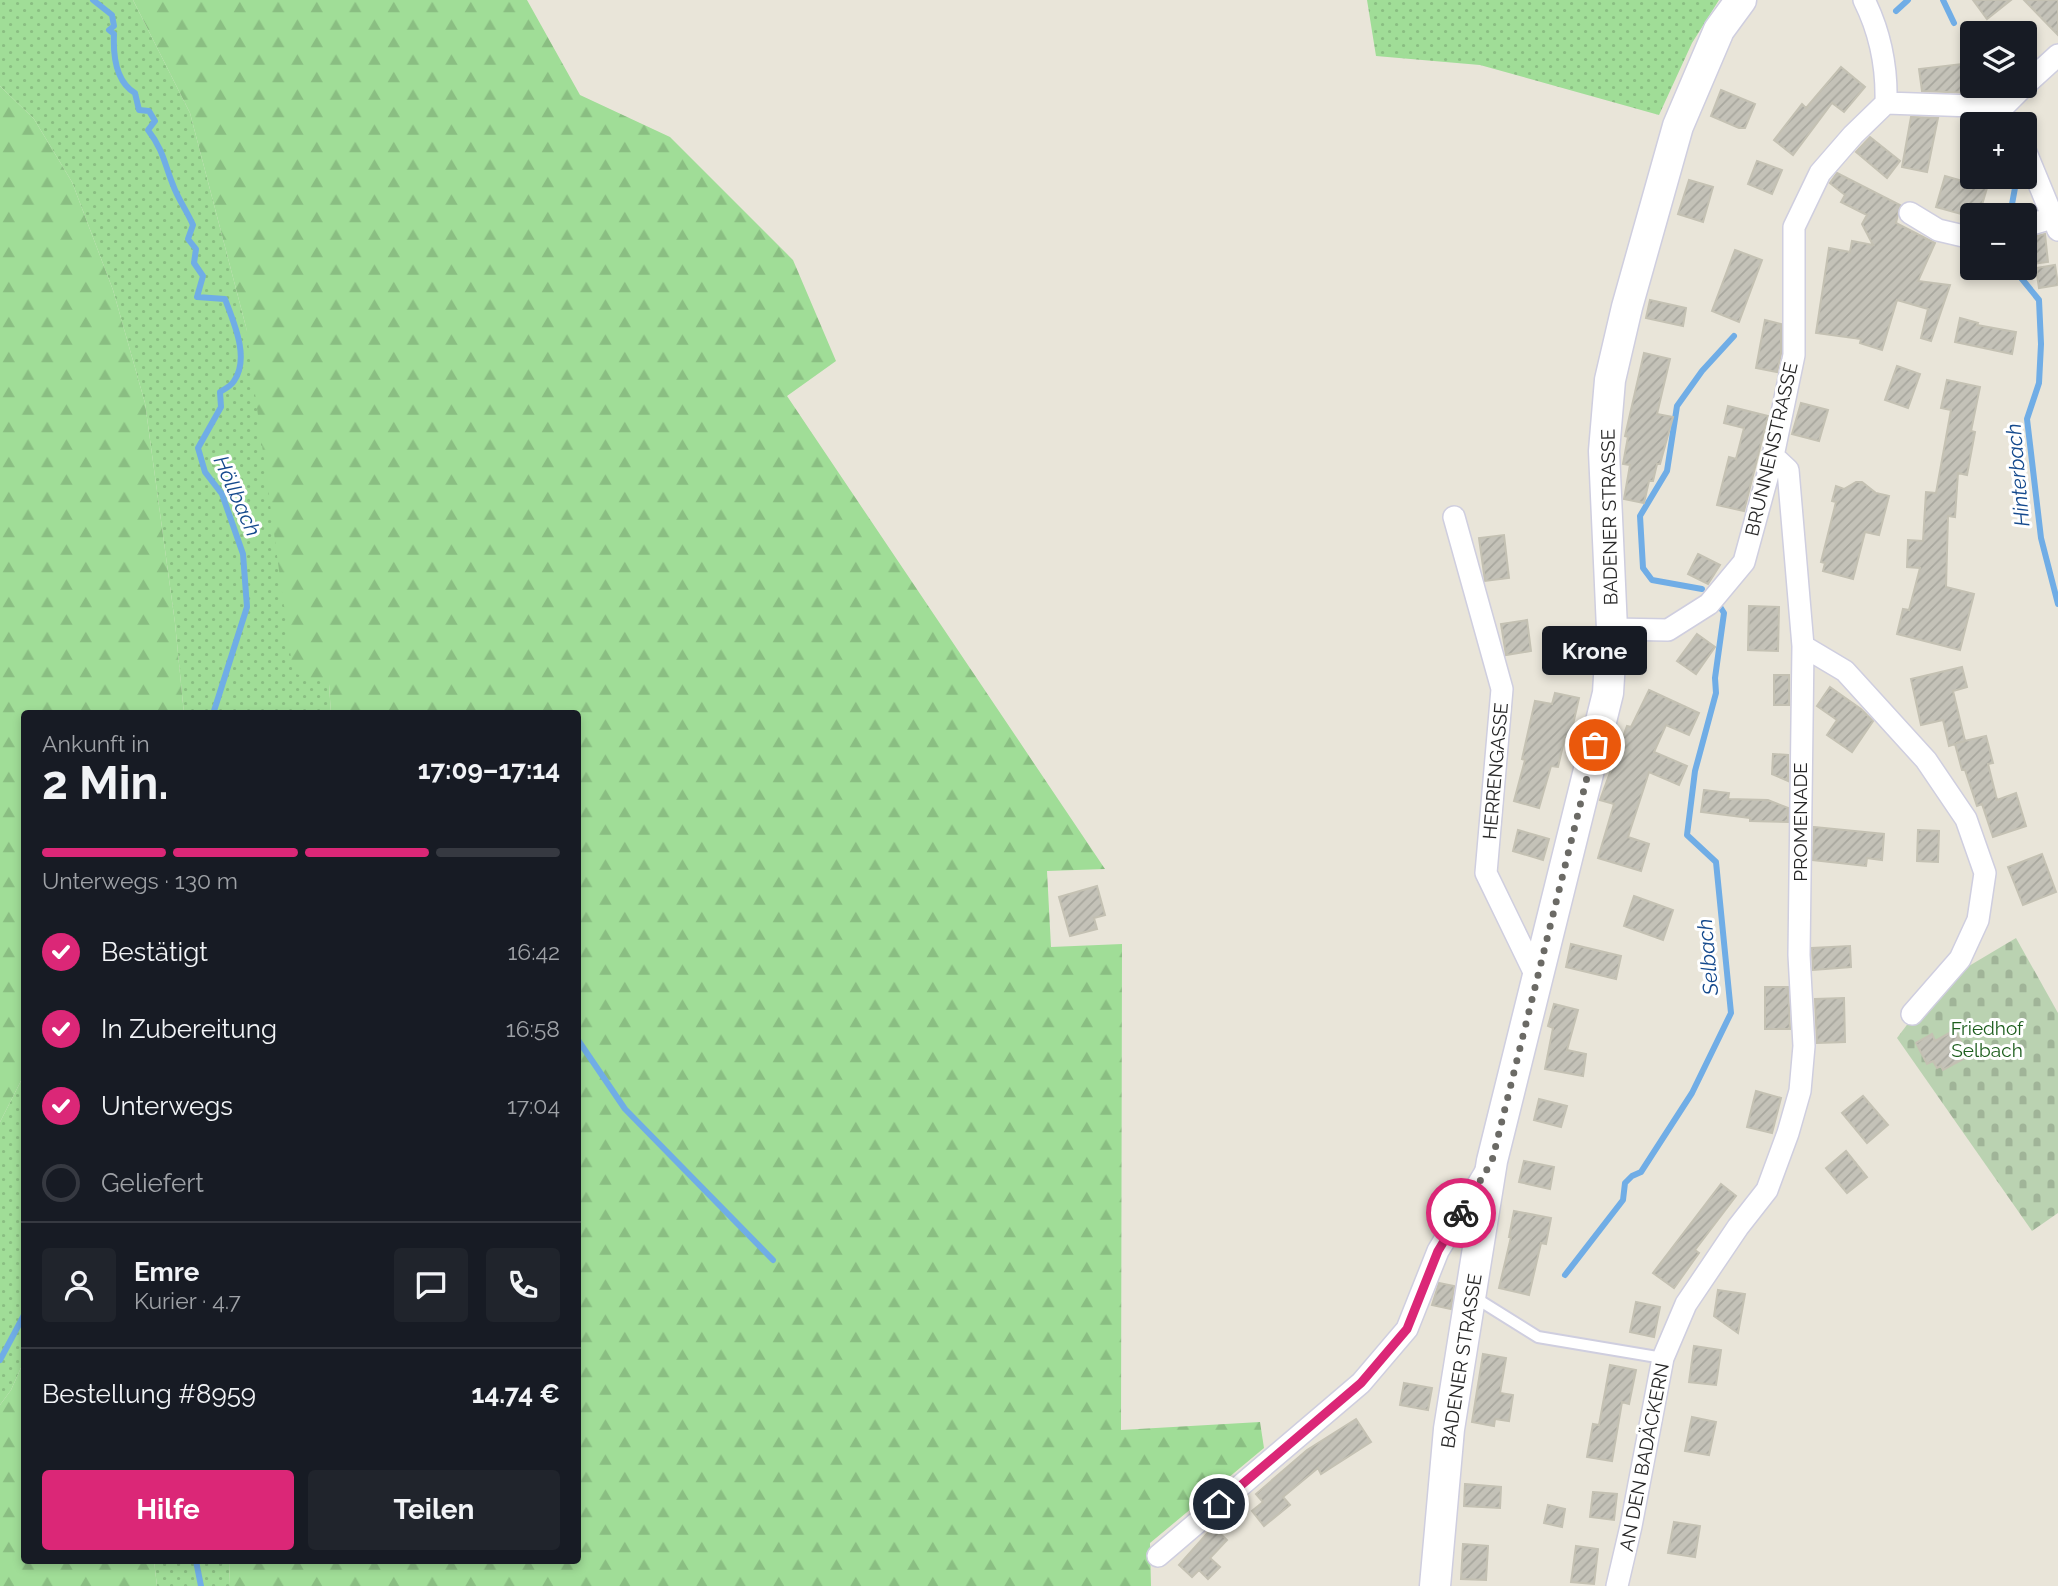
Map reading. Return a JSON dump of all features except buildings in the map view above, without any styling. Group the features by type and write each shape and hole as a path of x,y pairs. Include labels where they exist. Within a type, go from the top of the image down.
{"main road":[{"name":"BADENER STRASSE","path":"1435,1586 1449,1429 1492,1161 1608,693 1612,629 1604,451 1610,380 1627,307 1678,125 1719,30 1741,0"}],"street":[{"path":"1864,0 1872,16 1887,73 1886,103 1971,112"},
{"path":"2037,74 2058,55"},
{"name":"BRUNNENSTRASSE","path":"1612,629 1668,631 1709,604 1744,562 1773,456 1794,355 1794,227 1820,173 1886,103"},
{"path":"2037,180 2055,224 2037,225"},
{"path":"1910,213 1938,230 1960,235"},
{"name":"PROMENADE","path":"1767,1190 1800,1091 1804,1046 1799,955 1803,646 1787,470 1773,456"},
{"name":"HERRENGASSE","path":"1454,517 1502,689 1486,873 1537,978"},
{"path":"1803,646 1845,671 1926,760 1966,819 1985,873 1978,920 1960,959 1912,1014"},
{"path":"1158,1556 1361,1383 1407,1329 1438,1251 1492,1161"},
{"name":"AN DEN BADÄCKERN","path":"1617,1586 1663,1358 1686,1304 1738,1227 1767,1190"}],"lane":[{"path":"1472,1296 1538,1337 1663,1358"}],"green space":[{"path":"0,0 133,0 190,113 246,327 329,684 331,710 184,710 175,623 145,403 113,290 72,182 34,119 0,86"},
{"path":"133,0 527,0 580,95 670,137 793,260 836,361 787,396 1105,869 1047,871 1051,947 1122,944 1121,1430 1260,1422 1264,1448 1150,1543 1151,1586 230,1586 229,1564 581,1564 581,710 331,710 329,684 293,673 246,327 190,113"},
{"path":"1367,0 1719,0 1692,43 1659,115 1480,65 1376,56"},
{"path":"0,86 34,119 72,182 113,290 145,403 175,623 184,710 21,710 21,1081 0,1122"},
{"name":"Friedhof Selbach","path":"2016,938 2058,1013 2058,1213 2032,1231 1897,1038 1937,985"},
{"path":"21,1081 21,1368 11,1390 0,1405 0,1122"},
{"path":"21,1368 21,1564 154,1564 157,1586 0,1586 0,1405 11,1390"},
{"path":"154,1564 229,1564 230,1586 157,1586"}],"waterway":[{"name":"Höllbach","path":"93,0 112,15 114,26 109,30 114,34 119,75 135,93 139,110 149,111 155,121 148,130 161,151 175,190 193,225 188,239 196,249 194,263 203,276 197,297 225,299 241,351 239,372 234,381 220,392 221,407 198,448 205,472 222,494 243,554 247,607 214,710"},
{"name":"Selbach","path":"1896,11 1908,0"},
{"name":"Hinterbach","path":"1943,0 1954,23"},
{"name":"Hinterbach","path":"2012,203 2015,189"},
{"name":"Hinterbach","path":"2023,280 2039,300 2039,383 2027,419 2041,538 2058,604"},
{"name":"Selbach","path":"1702,589 1652,580 1643,568 1640,516 1667,471 1677,406 1702,371 1734,336"},
{"name":"Selbach","path":"1565,1275 1623,1200 1625,1183 1641,1172 1692,1093 1731,1013 1716,862 1687,835 1695,771 1716,693 1715,678 1724,613 1717,602"},
{"path":"581,1044 625,1109 773,1260"},
{"name":"Höllbach","path":"0,1360 21,1321"},
{"path":"197,1564 201,1586"}],"way so far":[{"path":"1461,1213 1492,1161 1595,745"}],"place":[{"name":"Krone","path":"1595,745"}],"route":[{"path":"1219,1504 1361,1383 1407,1329 1438,1251 1461,1213"}]}
